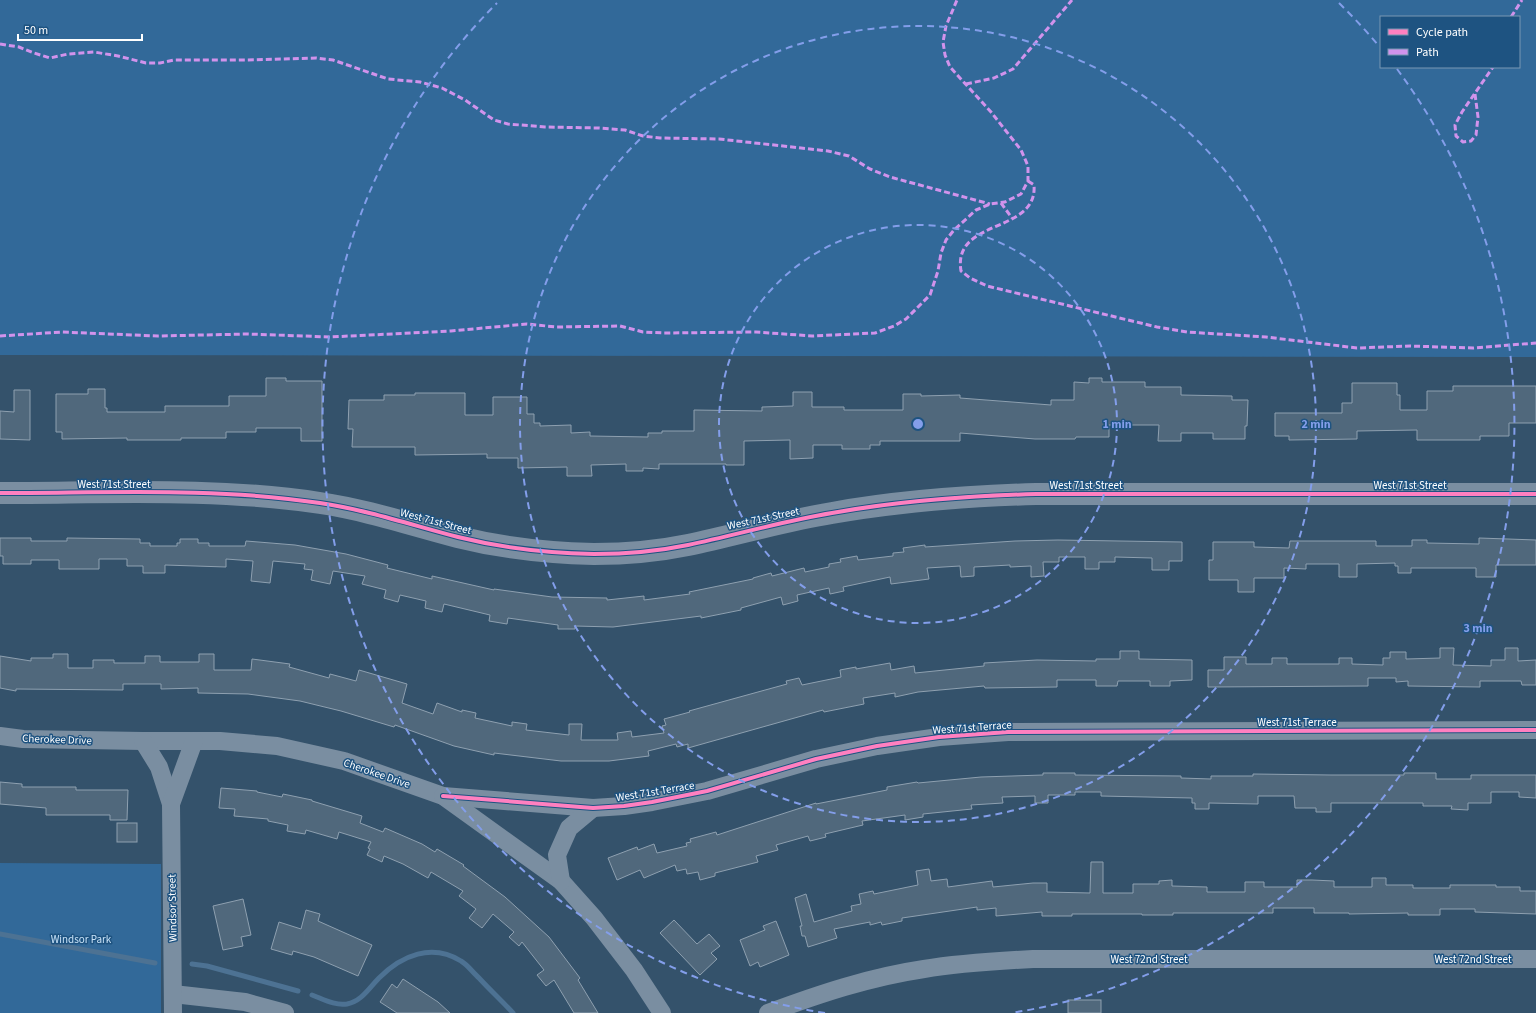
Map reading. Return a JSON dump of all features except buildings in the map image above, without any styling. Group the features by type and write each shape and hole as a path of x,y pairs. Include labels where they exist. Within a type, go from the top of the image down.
{"street":[{"name":"West 71st Street","path":"0,493 209,493 249,495 322,503 396,519 459,537 483,542 534,550 592,554 622,553 686,545 831,513 903,502 969,496 1036,494 1536,494"},
{"name":"West 71st Terrace","path":"443,796 593,808 652,802 707,791 816,759 877,746 939,737 1008,732 1536,730"},
{"name":"Cherokee Drive","path":"0,736 23,739 220,741 277,746 344,761 443,796 561,881 594,918 634,970 662,1013"},
{"name":"Windsor Street","path":"143,741 159,767 171,804 173,1013"},
{"name":"Windsor Street","path":"171,804 194,741"},
{"path":"561,881 557,855 569,828 593,808"},
{"name":"West 72nd Street","path":"768,1013 807,998 862,981 923,969 977,962 1033,959 1536,959"},
{"path":"173,994 245,1002 285,1013"}],"green space":[{"path":"0,0 1536,0 1536,357 0,355"},
{"name":"Windsor Park","path":"0,863 161,864 161,1013 0,1013"}],"waterway":[{"path":"0,934 155,963"},
{"path":"312,995 329,1002 347,1004 357,1000 365,994 379,978 397,963 418,954 428,952 450,956 464,963 513,1013"},
{"path":"192,964 207,966 298,991"}],"marked path":[{"path":"0,336 62,332 158,336 248,334 330,337 451,331 527,324 556,327 620,326 643,332 664,333 756,332 812,336 875,333 894,326 906,319 930,295 938,271 941,253 946,240 954,230 976,210 990,204 1005,202 1021,194 1028,181 1028,166 1021,150 991,112 950,67 945,55 943,42 946,26 957,0"},
{"path":"966,84 994,78 1013,69 1072,0"},
{"path":"1512,16 1522,0"},
{"path":"0,44 19,47 50,58 68,54 94,52 146,63 160,63 174,60 316,58 333,60 388,79 420,82 442,88 465,100 494,120 508,124 625,130 643,136 660,138 719,139 828,151 849,156 870,169 890,177 990,204"},
{"path":"1475,94 1478,117 1476,135 1471,141 1463,142 1456,136 1455,125 1462,112 1492,68"},
{"path":"1028,181 1034,185 1032,201 1023,212 1010,220 981,233 969,242 962,254 961,271 970,278 987,286 1157,327 1187,332 1266,337 1357,348 1410,346 1473,348 1536,343"},
{"path":"1001,203 1012,218"}],"cycle path":[{"path":"0,493 161,492 280,498 338,506 491,544 543,551 594,554 629,553 665,549 796,520 882,505 984,496 1036,494 1536,494"},
{"path":"443,796 593,808 624,806 707,791 816,759 877,746 939,737 1008,732 1536,730"}]}
